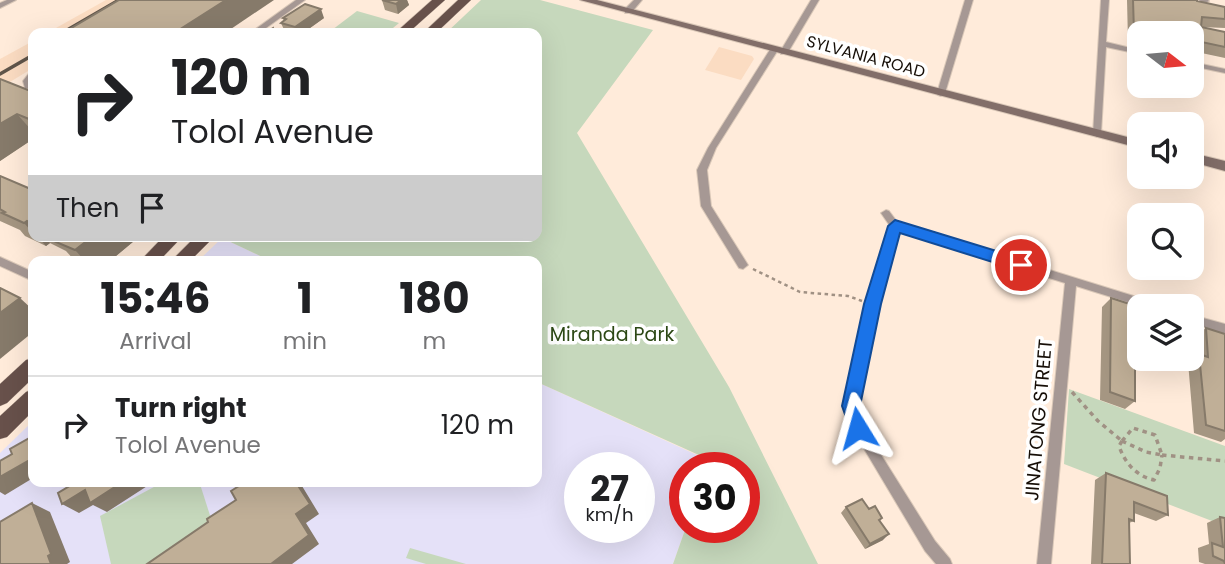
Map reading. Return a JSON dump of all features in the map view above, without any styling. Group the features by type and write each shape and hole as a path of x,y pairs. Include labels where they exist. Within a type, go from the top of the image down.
{"main road":[{"path":"407,28 439,0"},
{"path":"434,28 465,0"},
{"path":"153,256 169,242"},
{"path":"184,256 200,242"},
{"path":"0,397 28,371"},
{"path":"0,430 28,403"}],"street":[{"path":"0,6 12,0"},
{"path":"261,28 301,0"},
{"name":"SYLVANIA ROAD","path":"585,0 1127,141"},
{"path":"628,11 638,0"},
{"path":"743,265 706,206 702,170 712,148 815,0"},
{"path":"941,93 969,0"},
{"path":"1097,134 1105,0"},
{"path":"1103,44 1127,49"},
{"path":"1204,67 1225,71"},
{"path":"1204,161 1225,166"},
{"path":"886,213 895,226 1127,298"},
{"path":"895,226 872,304 851,406 858,428 930,546 945,564"},
{"path":"0,261 28,275"},
{"name":"JINATONG STREET","path":"1044,564 1071,280"},
{"path":"1204,323 1225,329"}],"path":[{"path":"743,265 800,292 848,296 872,304"},
{"path":"1062,380 1098,421 1122,441 1164,456 1194,456 1225,461"},
{"path":"1133,428 1155,435 1164,456 1164,463 1154,480 1144,479 1121,452 1119,446 1122,441 1133,428"}],"shaded area":[{"path":"106,0 147,0 98,28 56,28"},
{"path":"28,44 28,71 0,88 0,59"},
{"path":"719,47 752,56 754,59 741,80 705,70"},
{"path":"218,242 231,242 260,256 203,256"},
{"path":"542,384 690,452 669,452 669,543 680,543 673,564 0,564 0,453 28,426 28,487 542,487"}],"green space":[{"name":"Miranda Park","path":"481,0 540,0 653,30 577,133 729,387 818,564 673,564 680,543 760,543 760,452 692,452 542,384 542,256 260,256 231,242 542,242 542,28 451,28"},
{"path":"357,11 399,23 393,28 335,28"},
{"path":"1069,389 1225,446 1225,526 1064,464"},
{"path":"154,487 201,487 215,531 159,564 111,564 100,516"},
{"path":"410,548 466,564 426,564 406,558"}],"building":[{"path":"119,0 226,0 182,28 71,28"},
{"path":"382,0 401,0 396,4"},
{"path":"1133,0 1197,0 1225,7 1225,19 1202,17 1202,21 1134,21"},
{"path":"305,4 321,9 295,27 281,23 286,19 283,18"},
{"path":"1204,28 1225,32 1225,47 1204,43"},
{"path":"0,79 28,90 28,119 17,114 0,124"},
{"path":"0,176 28,188 28,222 24,223 2,213 5,212 0,209"},
{"path":"56,242 85,242 75,250"},
{"path":"0,288 20,298 0,313"},
{"path":"1111,298 1127,303 1127,371 1135,371 1135,401 1110,392"},
{"path":"1206,328 1225,334 1225,431 1206,425 1201,371 1204,371 1204,356 1208,357"},
{"path":"28,439 28,461 0,477 0,461 12,454 10,449"},
{"path":"1106,473 1167,496 1168,515 1134,502 1134,521 1129,519 1130,564 1102,564"},
{"path":"68,487 115,487 90,503 85,490 62,504 58,493"},
{"path":"237,487 299,487 310,504 296,514 309,535 271,564 147,564 236,500 231,491"},
{"path":"862,499 869,509 875,506 882,518 879,520 889,534 870,544 846,507"},
{"path":"32,503 51,554 48,556 51,564 0,564 0,522"},
{"path":"1220,517 1225,518 1225,564 1213,556 1212,543 1223,547"}],"railway":[{"path":"71,28 119,0"},
{"path":"0,74 28,58"}],"route":[{"path":"858,428 851,406 872,304 895,226 1021,265"}]}
